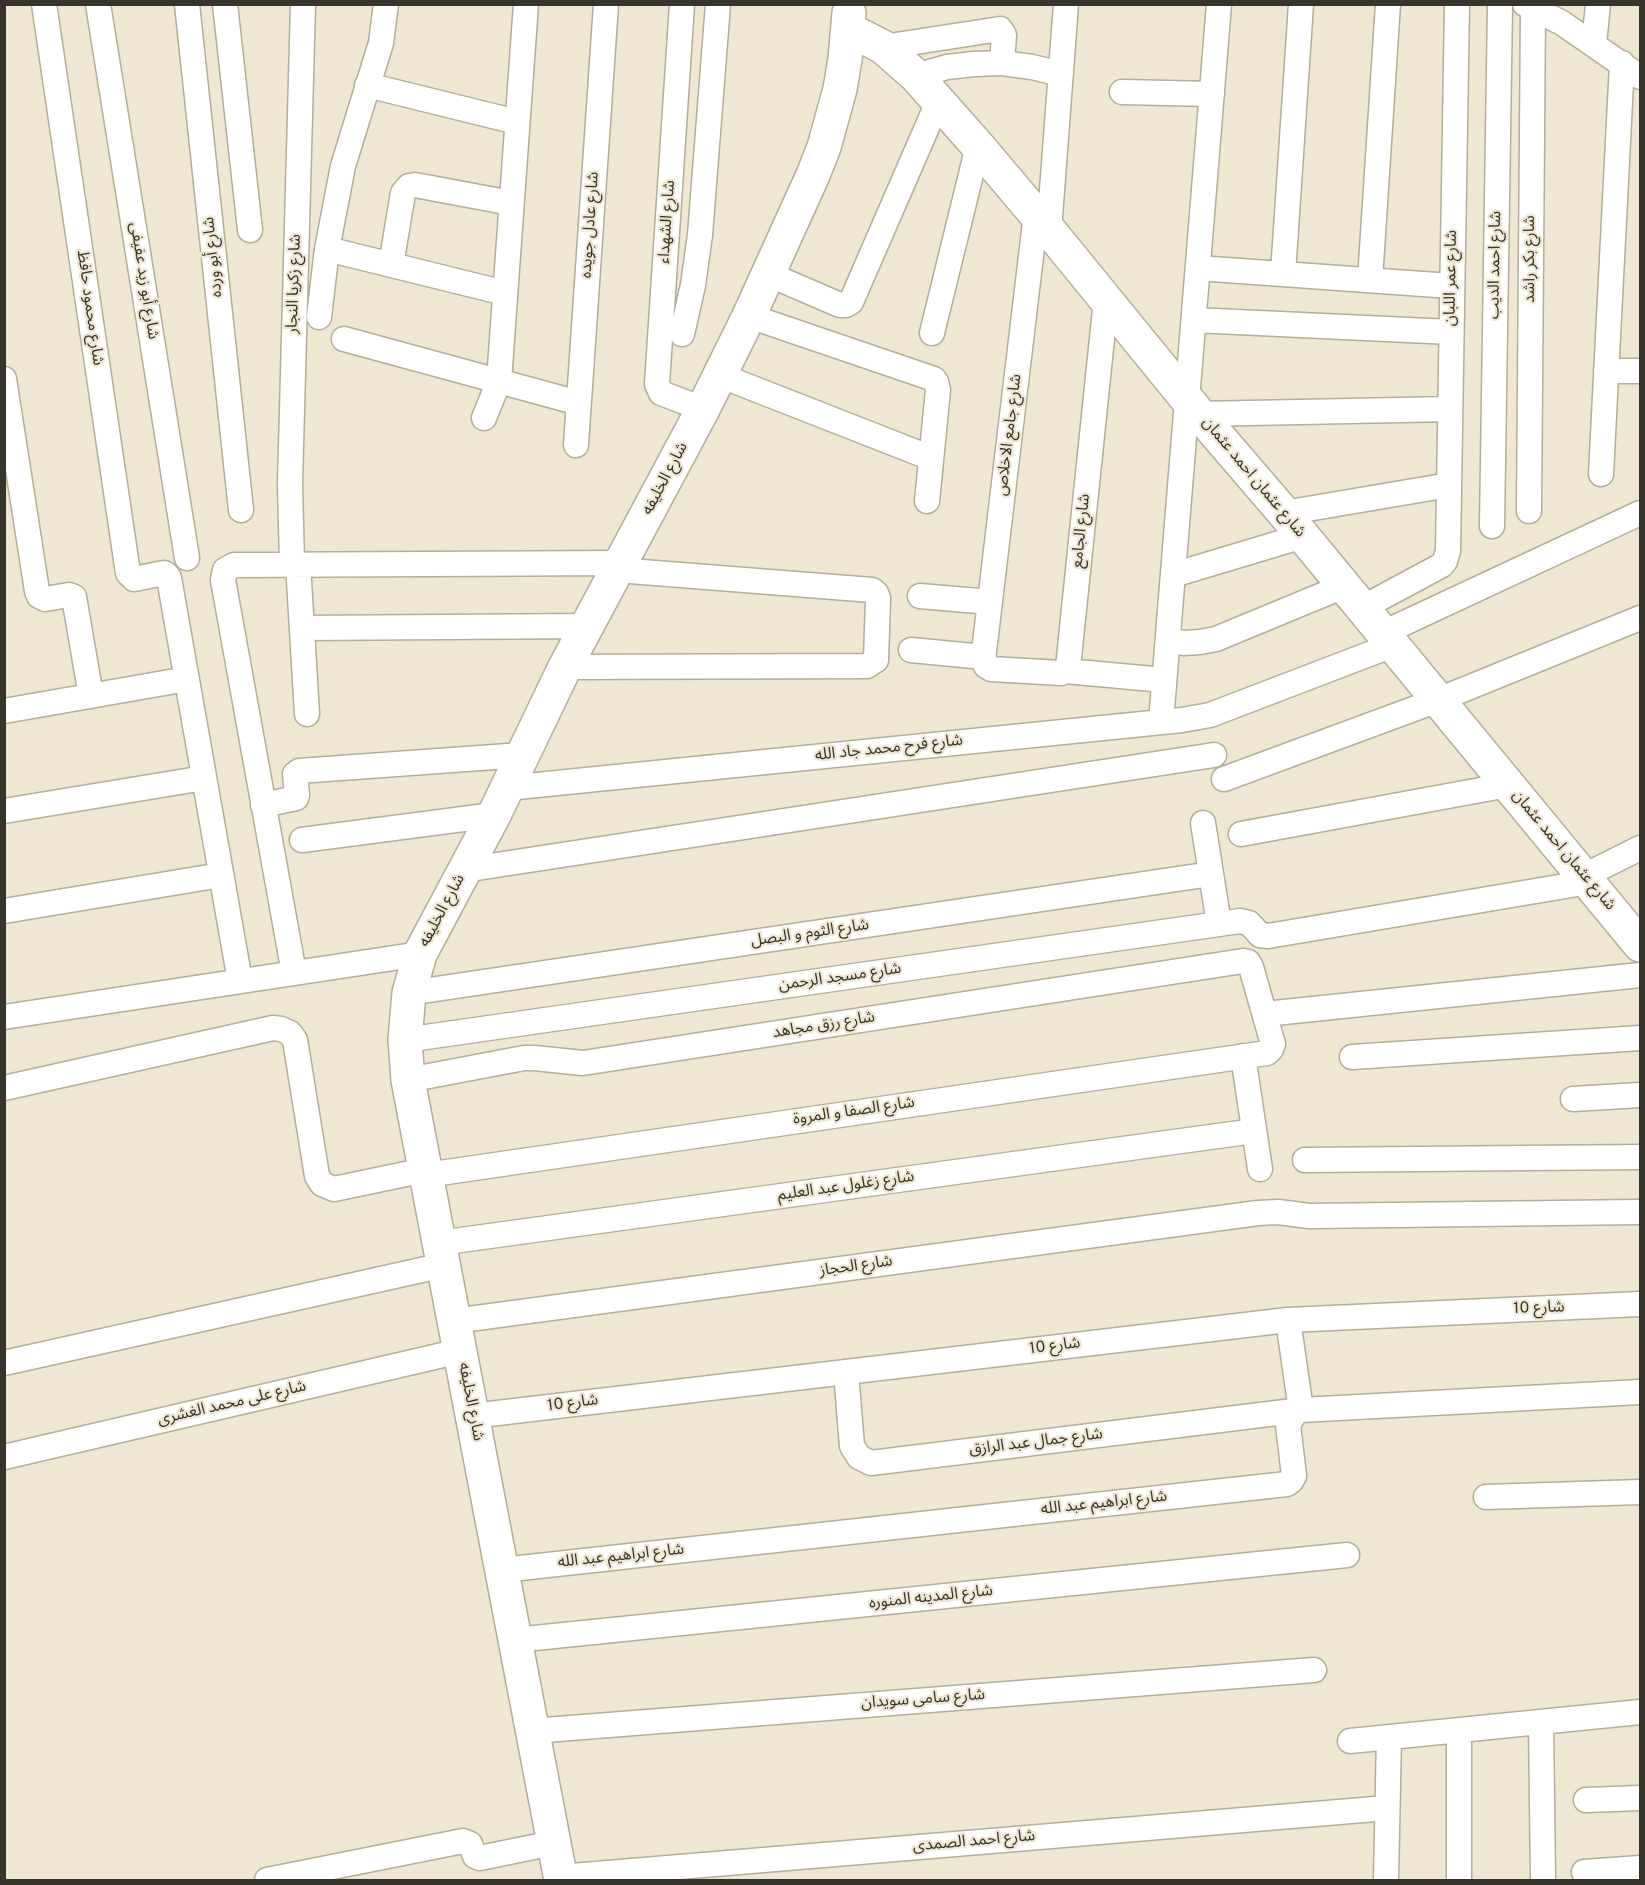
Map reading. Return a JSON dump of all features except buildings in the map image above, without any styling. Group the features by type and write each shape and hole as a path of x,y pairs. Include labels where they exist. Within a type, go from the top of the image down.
{"main road":[{"name":"شارع الخليفه","path":"560,1879 408,1080 405,1040 409,993 420,954 500,801 565,667 703,409 749,316 813,175 824,147 840,89 849,13"},
{"name":"شارع عثمان احمد عثمان","path":"849,13 916,76 978,146 1641,945"}],"street":[{"name":"شارع محمود حافظ","path":"44,4 128,573 137,579 164,573 169,578 187,679"},
{"name":"شارع أبو زيد عفيفى","path":"98,4 187,558"},
{"name":"شارع أبو ورده","path":"187,4 241,510"},
{"path":"225,4 250,230"},
{"name":"شارع زكريا النجار","path":"303,4 290,484 307,714"},
{"path":"319,317 327,249 343,166 381,43 386,4"},
{"path":"484,418 499,381 526,4"},
{"name":"شارع عادل جويده","path":"576,445 606,4"},
{"name":"شارع الشهداء","path":"682,4 657,384 662,393 703,409"},
{"path":"681,334 693,285 700,235 718,4"},
{"name":"شارع جامع الاخلاص","path":"984,657 1061,74 1066,4"},
{"path":"1161,722 1173,575 1193,407 1194,320 1219,4"},
{"path":"1283,274 1301,4"},
{"path":"1370,280 1388,4"},
{"name":"شارع عمر اللبان","path":"1353,597 1442,565 1448,551 1457,4"},
{"name":"شارع احمد الديب","path":"1492,526 1500,4"},
{"path":"1594,45 1598,4"},
{"path":"1529,6 1562,23 1631,70 1606,371 1601,474"},
{"name":"شارع بكر راشد","path":"1529,6 1529,511"},
{"path":"883,47 998,29 1004,33 1002,63"},
{"path":"916,76 947,67 1002,63 1061,74"},
{"path":"367,85 517,122"},
{"path":"1122,92 1212,94"},
{"path":"768,274 840,304 846,305 851,302 938,102"},
{"path":"932,333 978,146"},
{"path":"391,265 403,193 409,186 415,185 511,203"},
{"path":"327,249 505,293"},
{"path":"1198,268 1451,286"},
{"name":"شارع الجامع","path":"1066,671 1106,300"},
{"path":"749,316 930,377 936,382 938,390 927,501"},
{"path":"1194,320 1451,332"},
{"path":"344,339 579,403"},
{"path":"1606,371 1641,371"},
{"path":"719,375 931,458"},
{"path":"4,379 37,591 39,596 45,600 69,595 74,597 91,696"},
{"path":"1193,407 1450,409"},
{"path":"1173,575 1293,524 1449,485"},
{"name":"شارع فرح محمد جاد الله","path":"302,840 500,801 1210,715 1268,693 1388,639 1641,513"},
{"path":"294,973 223,580 225,570 234,565 295,564 619,567 872,590 878,598 877,656 874,662 867,666 565,667"},
{"path":"920,596 990,602"},
{"path":"1167,640 1184,643 1216,639 1353,597"},
{"path":"1224,779 1438,700 1641,618"},
{"path":"302,628 587,626"},
{"path":"911,650 984,657 984,663 991,669 1061,673 1066,671 1164,680"},
{"path":"4,711 187,679 240,981"},
{"path":"264,805 296,798 295,774 299,771 522,755"},
{"path":"464,870 1214,755"},
{"path":"4,811 204,778"},
{"path":"1241,834 1508,785"},
{"path":"1203,823 1219,924"},
{"path":"1586,879 1641,848"},
{"name":"شارع الثوم و البصل","path":"409,993 1211,874"},
{"path":"4,911 221,875"},
{"name":"شارع مسجد الرحمن","path":"405,1040 1243,920 1260,935 1268,936 1586,879"},
{"path":"4,1017 420,954"},
{"name":"شارع رزق مجاهد","path":"408,1080 524,1058 583,1063 1241,961 1248,962 1251,967 1264,1014"},
{"path":"1264,1014 1641,975"},
{"name":"شارع الصفا و المروة","path":"4,1088 273,1028 280,1029 290,1033 295,1040 317,1176 322,1184 334,1189 426,1172 1267,1053 1271,1049 1272,1041 1264,1014"},
{"path":"1352,1057 1641,1038"},
{"path":"1243,1056 1260,1169"},
{"path":"1573,1099 1641,1095"},
{"name":"شارع زغلول عبد العليم","path":"4,1363 441,1254 1254,1131"},
{"path":"1305,1160 1641,1158"},
{"name":"شارع الحجاز","path":"457,1336 1258,1213 1278,1212 1309,1216 1641,1212"},
{"name":"شارع 10","path":"472,1416 1288,1320 1641,1304"},
{"path":"1288,1320 1301,1410 1641,1392"},
{"name":"شارع على محمد الغشرى","path":"4,1457 457,1336"},
{"name":"شارع جمال عبد الرازق","path":"846,1372 852,1446 859,1457 871,1462 1301,1410"},
{"name":"شارع ابراهيم عبد الله","path":"502,1570 1287,1484 1294,1476 1288,1425 1295,1413 1301,1410"},
{"path":"1486,1497 1641,1492"},
{"name":"شارع المدينه المنوره","path":"515,1641 1347,1555"},
{"name":"شارع سامى سويدان","path":"532,1731 1314,1670"},
{"path":"1350,1741 1641,1712"},
{"path":"1541,1722 1543,1881"},
{"path":"1459,1730 1459,1881"},
{"path":"1386,1881 1389,1737"},
{"path":"1586,1800 1641,1798"},
{"name":"شارع احمد الصمدى","path":"560,1879 1387,1808"},
{"path":"267,1881 463,1841 470,1844 474,1854 480,1858 553,1843"},
{"path":"1584,1872 1641,1868"}]}
